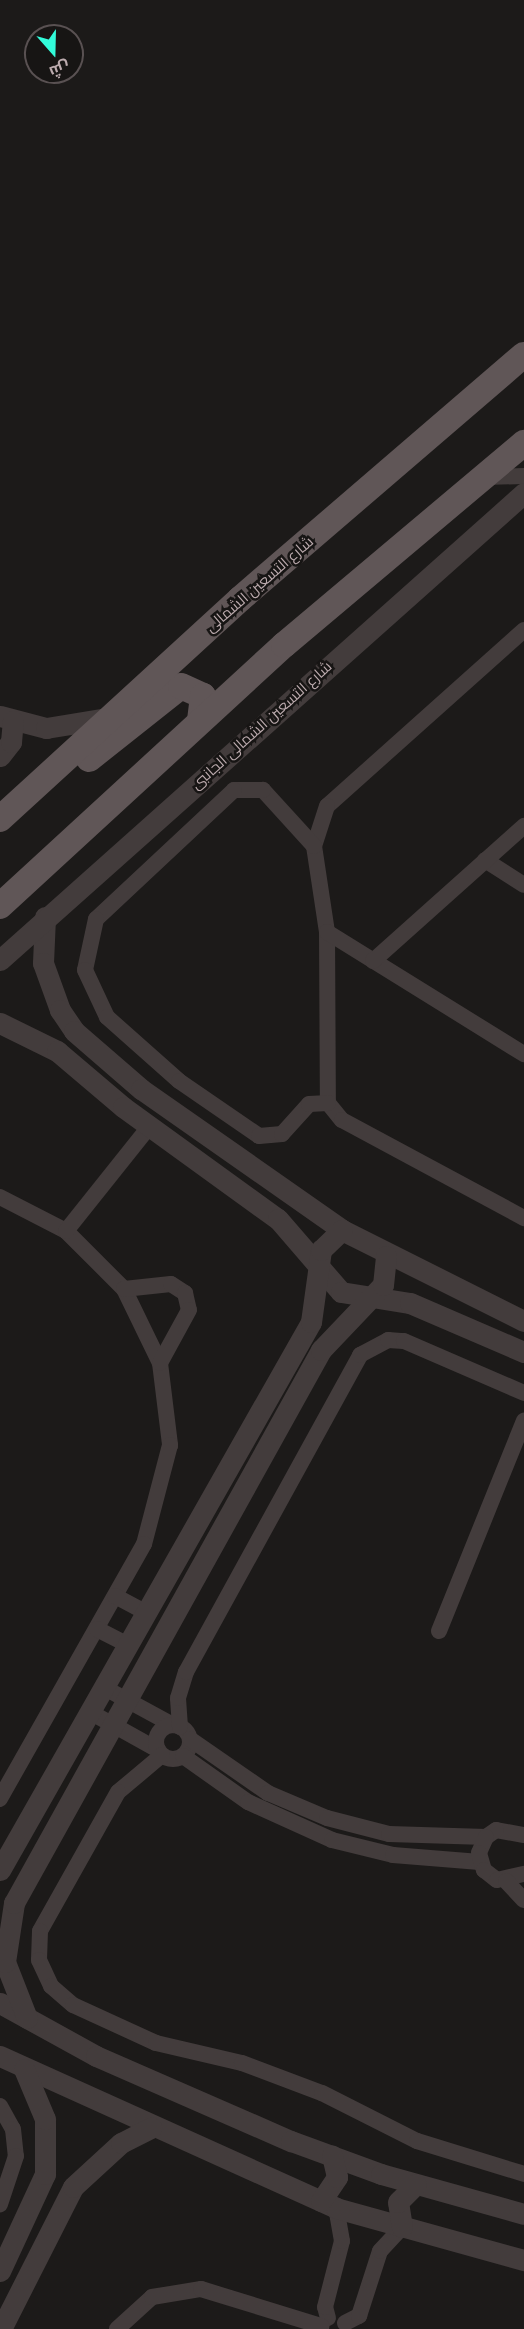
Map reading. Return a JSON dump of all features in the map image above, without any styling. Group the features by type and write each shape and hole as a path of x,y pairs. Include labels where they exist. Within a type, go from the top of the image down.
{"main road":[{"name":"شارع التسعين الشمالى","path":"0,819 111,717 524,355"},
{"path":"0,906 200,720 524,443"},
{"path":"42,781 76,769 176,688 188,686 203,696 200,720"}],"street":[{"path":"484,477 524,476"},
{"name":"شارع التسعين الشمالى الجانبى","path":"0,960 45,917 524,493"},
{"path":"524,630 327,806 314,846 327,932 328,1103 351,1126 524,1218"},
{"path":"0,756 11,742 7,718 62,729 111,717"},
{"path":"314,846 263,790 234,790 96,919 85,970 107,1017 179,1081 259,1136 282,1134 309,1104 328,1103"},
{"path":"373,962 524,826"},
{"path":"486,860 524,885"},
{"path":"45,917 43,963 49,988 74,1030 164,1108 342,1230 386,1256 524,1321"},
{"path":"327,932 524,1054"},
{"path":"0,1023 57,1051 149,1126 278,1219 341,1292 370,1300 410,1303 524,1352"},
{"path":"57,1051 74,1030"},
{"path":"66,1231 149,1126"},
{"path":"0,1197 66,1231 124,1289 160,1363 170,1410 165,1480 144,1544 0,1799"},
{"path":"0,1870 90,1712 143,1611 311,1322 321,1250 342,1230"},
{"path":"27,2018 12,1992 6,1932 14,1903 321,1350 383,1285 386,1256"},
{"path":"124,1289 171,1284 185,1293 189,1311 160,1363"},
{"path":"183,1756 178,1698 186,1672 360,1355 388,1340 404,1341 524,1394 524,1406"},
{"path":"439,1631 524,1420"},
{"path":"116,1596 143,1611"},
{"path":"97,1629 125,1643"},
{"path":"103,1687 181,1730 268,1793 327,1818 389,1834 486,1837 524,1818"},
{"path":"90,1712 160,1752 183,1756 248,1802 333,1840 393,1855 480,1863 490,1876 506,1881 524,1900"},
{"path":"181,1730 159,1733 160,1752 118,1792 40,1931 39,1960 51,1986 73,2005 156,2043 242,2063 322,2093 417,2141 524,2174"},
{"path":"506,1828 524,1835"},
{"path":"480,1863 486,1837"},
{"path":"506,1881 524,1874"},
{"path":"0,2003 96,2055 332,2156 416,2184 524,2214"},
{"path":"0,2056 151,2128 328,2204 402,2227 524,2259"},
{"path":"0,2271 45,2174 45,2119 24,2069"},
{"path":"0,2106 13,2129 16,2156 0,2204"},
{"path":"1,2329 73,2187 112,2149 151,2128"},
{"path":"323,2324 325,2307 342,2241 328,2204 337,2177 332,2156"},
{"path":"45,2174 73,2187"},
{"path":"402,2227 398,2202 416,2184"},
{"path":"117,2329 152,2297 201,2289 323,2324 346,2326 359,2316 380,2251 402,2227"}]}
